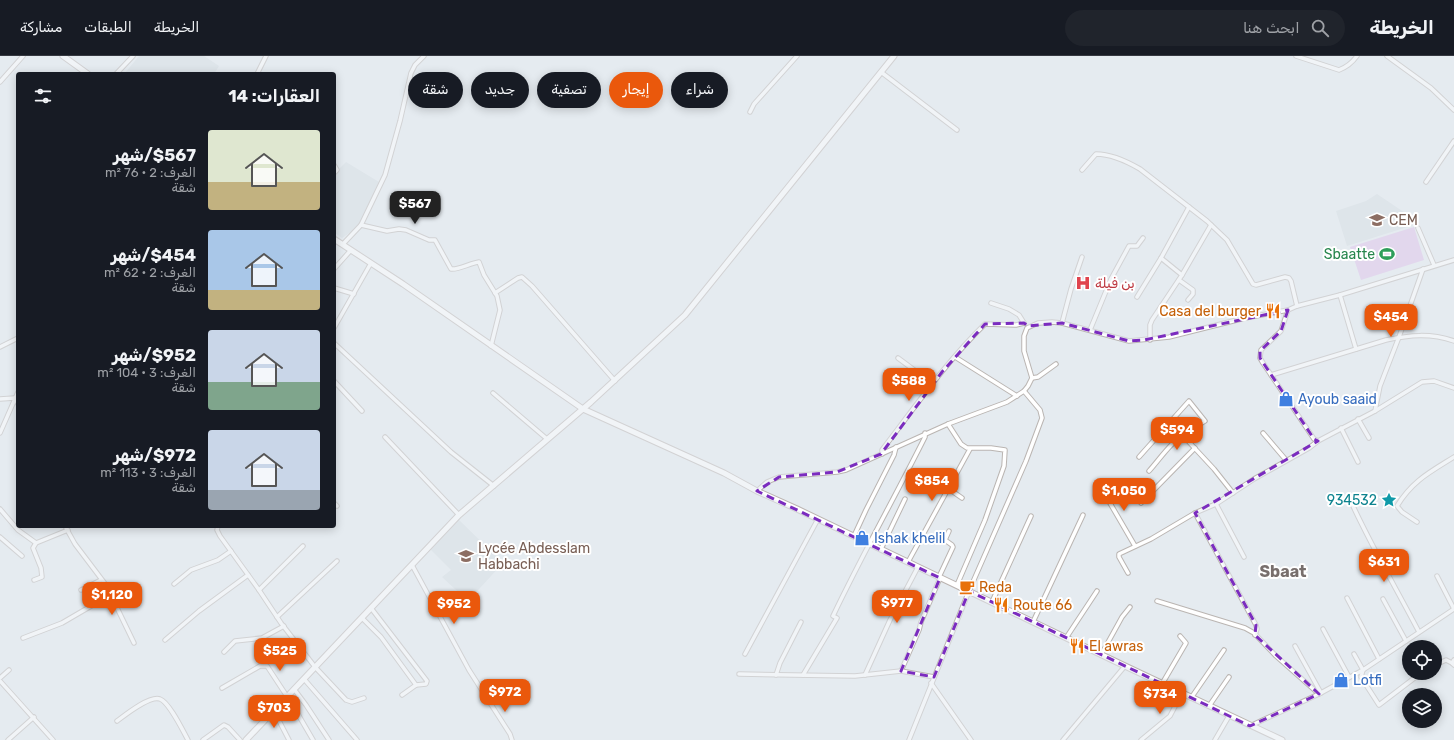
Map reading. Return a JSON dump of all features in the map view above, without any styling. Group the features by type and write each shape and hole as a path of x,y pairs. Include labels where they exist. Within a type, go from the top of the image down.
{"main road":[{"path":"63,56 85,72"},
{"path":"246,740 459,515 615,381 688,312 894,56"},
{"path":"336,240 583,409 724,473 756,491 869,543 1191,698 1282,740"}],"street":[{"path":"0,82 23,56"},
{"path":"118,72 133,56"},
{"path":"258,72 266,56"},
{"path":"264,60 271,56"},
{"path":"343,244 361,225 385,175 400,121 410,73 415,65 424,56"},
{"path":"750,112 754,104 797,56"},
{"path":"1296,56 1339,70 1349,65 1357,56"},
{"path":"1387,56 1431,88 1454,110"},
{"path":"881,72 957,130"},
{"path":"1426,182 1454,141"},
{"path":"1082,170 1096,154 1129,162 1189,207 1227,240 1253,284 1256,285 1284,277 1288,278 1291,281 1297,306"},
{"path":"1137,297 1161,258 1189,207"},
{"path":"361,225 387,230 406,230 429,240 435,240 451,270 479,262 484,275 495,293 500,310 491,346"},
{"path":"1150,340 1150,325 1152,320 1179,280 1211,225"},
{"path":"1418,228 1434,265"},
{"path":"1090,330 1112,278 1129,246 1137,246 1143,238"},
{"path":"336,267 351,250"},
{"path":"1062,323 1071,289 1082,257"},
{"path":"1161,258 1182,274"},
{"path":"756,491 767,482 779,477 837,472 850,468 925,433 994,408 1017,396 1024,391 1032,378 1024,351 1024,336 1027,328 1041,322 1062,323 1129,341 1150,340 1169,337 1245,318 1288,310 1297,306 1340,295 1454,260"},
{"path":"336,325 371,263"},
{"path":"1375,411 1380,386 1423,269"},
{"path":"495,293 522,277 532,286 615,381"},
{"path":"1179,280 1194,290 1193,294 1188,300"},
{"path":"336,289 354,294"},
{"path":"1340,295 1356,349"},
{"path":"991,303 1009,309 1019,315 1027,328"},
{"path":"1288,310 1281,331 1260,350 1260,358 1314,439 1318,441"},
{"path":"882,454 882,450 933,384 969,339 985,324 1016,325 1024,323"},
{"path":"1271,375 1399,337 1422,335 1435,336 1454,341"},
{"path":"0,347 16,339"},
{"path":"336,345 451,452 494,486"},
{"path":"955,357 1017,396"},
{"path":"898,358 933,384"},
{"path":"1032,378 1038,377 1056,364"},
{"path":"1128,573 1118,555 1151,539 1195,513 1216,504 1254,479 1309,448 1318,441 1375,411 1422,382 1434,381 1454,388"},
{"path":"336,383 362,411"},
{"path":"909,740 969,591 1026,461 1042,418 1040,410 1024,391"},
{"path":"494,393 548,439"},
{"path":"0,398 15,398 0,433"},
{"path":"1139,457 1189,401 1205,421 1178,439 1149,471"},
{"path":"1358,419 1369,438"},
{"path":"948,424 961,444 967,448 991,448 1005,450 1004,466 984,520 957,585"},
{"path":"1341,428 1358,462"},
{"path":"1190,432 1187,436 1188,441 1233,493"},
{"path":"803,675 837,618 833,616 869,543 926,437 925,433"},
{"path":"1263,433 1286,460"},
{"path":"385,437 459,515"},
{"path":"854,536 894,455 896,447"},
{"path":"1141,503 1195,448"},
{"path":"908,562 971,449"},
{"path":"1417,522 1402,512 1397,506 1411,486 1420,478 1454,457"},
{"path":"1100,486 1135,546"},
{"path":"949,489 962,498"},
{"path":"881,549 905,499"},
{"path":"1216,504 1244,558"},
{"path":"1353,506 1386,572 1419,632"},
{"path":"0,509 16,528"},
{"path":"1195,513 1256,625 1257,629 1255,635"},
{"path":"1033,622 1083,515"},
{"path":"992,602 1031,516"},
{"path":"744,654 818,519"},
{"path":"16,528 36,543"},
{"path":"218,528 219,535 284,626 316,667 346,700 352,702 364,698"},
{"path":"34,580 42,577 42,568 33,548 36,543 68,530 75,544 100,576 101,580 106,584 134,643"},
{"path":"901,671 952,547 952,545 944,540 949,531"},
{"path":"0,537 22,556"},
{"path":"259,590 303,546"},
{"path":"174,584 191,570 218,560 231,551"},
{"path":"277,616 337,560"},
{"path":"412,565 469,670 510,734 512,740"},
{"path":"865,675 890,620 918,567"},
{"path":"165,640 199,611 248,575"},
{"path":"1407,640 1454,609 1437,576"},
{"path":"81,590 101,580"},
{"path":"1066,638 1097,591"},
{"path":"22,638 62,623 110,595"},
{"path":"1347,598 1379,659"},
{"path":"1383,599 1405,640"},
{"path":"1157,601 1245,628 1255,635 1276,656 1320,693"},
{"path":"1101,655 1130,607"},
{"path":"371,608 426,681 426,684 416,685 402,695"},
{"path":"362,618 381,637 416,685"},
{"path":"776,675 780,663 801,622"},
{"path":"224,652 235,640 262,638 284,626"},
{"path":"1323,629 1349,677"},
{"path":"1162,684 1186,643 1180,636"},
{"path":"1250,726 1320,693 1363,670 1402,644"},
{"path":"1295,646 1320,693"},
{"path":"1191,698 1224,650"},
{"path":"1354,654 1363,670 1362,677 1379,705 1412,680"},
{"path":"1442,662 1446,660 1454,663"},
{"path":"222,688 260,666 267,666 312,740"},
{"path":"1063,740 1125,666"},
{"path":"9,670 0,680 53,740"},
{"path":"739,674 865,675 901,671 934,678"},
{"path":"1209,706 1229,677"},
{"path":"304,679 357,740"},
{"path":"931,683 971,740"},
{"path":"294,689 328,740"},
{"path":"1141,740 1170,716 1182,693"},
{"path":"116,721 144,702 156,698 161,699 168,707 188,740"},
{"path":"274,711 289,740"},
{"path":"1215,740 1229,716"},
{"path":"8,740 34,717"},
{"path":"203,740 224,725 228,727 240,740"}],"highlighted area":[{"path":"1288,310 1281,331 1260,351 1260,358 1314,439 1318,441 1195,513 1256,625 1255,635 1319,694 1250,726 969,591 934,677 901,671 940,578 757,491 779,477 837,472 881,454 942,372 985,324 1024,323 1028,326 1062,323 1129,341 1144,340"}],"shaded area":[{"path":"139,56 204,56 219,66 215,72 126,72"},
{"path":"346,162 379,182 361,225 342,238 336,234 336,172"},
{"name":"CEM","path":"1377,194 1420,223 1347,246 1336,211 1366,201"},
{"name":"Sbaatte","path":"1414,227 1424,260 1361,280 1350,247"},
{"name":"Lycée Abdesslam Habbachi","path":"458,519 503,563 468,601 442,577 451,570 429,548"}],"place":[{"name":"CEM","path":"1377,220"},
{"name":"Sbaatte","path":"1387,254"},
{"name":"بن فيلة","path":"1083,283"},
{"name":"Casa del burger","path":"1273,311"},
{"name":"Ayoub saaid","path":"1286,399"},
{"name":"934532","path":"1389,500"},
{"name":"Ishak khelil","path":"862,538"},
{"name":"Lycée Abdesslam Habbachi","path":"466,556"},
{"name":"Reda","path":"967,587"},
{"name":"Route 66","path":"1001,605"},
{"name":"El awras","path":"1077,646"},
{"name":"Lotfi","path":"1341,680"}],"district":[{"name":"Sbaat","path":"1283,571"}]}
